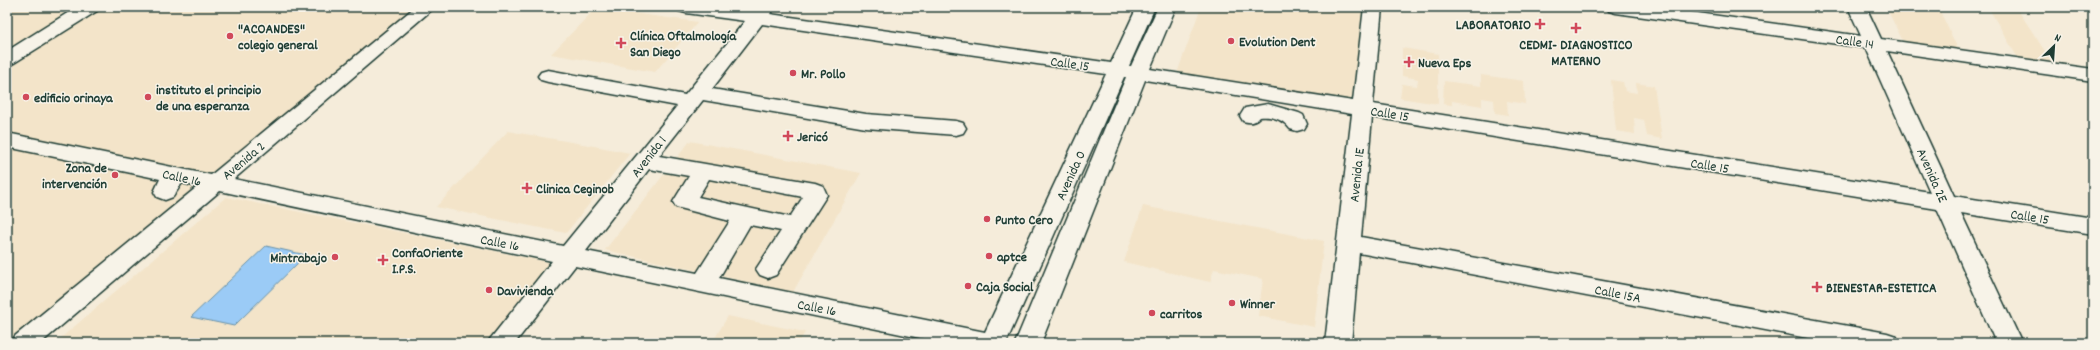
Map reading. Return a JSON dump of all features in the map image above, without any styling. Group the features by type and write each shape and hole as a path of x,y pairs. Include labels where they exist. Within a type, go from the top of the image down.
{"street":[{"path":"7,59 90,7"},
{"name":"Avenida 2","path":"24,343 173,194 214,184 426,7"},
{"name":"Calle 15","path":"686,7 762,12 1128,71 1275,104 1362,109 2093,226"},
{"name":"Avenida 0","path":"1028,343 1128,71 1146,7"},
{"name":"Avenida 0","path":"993,343 1128,71 1167,7"},
{"name":"Avenida 1E","path":"1338,343 1373,7"},
{"name":"Calle 14","path":"1616,7 2093,75"},
{"name":"Avenida 2E","path":"1857,7 2009,343"},
{"name":"Avenida 1","path":"500,343 762,12"},
{"path":"548,76 694,98 866,121 956,128"},
{"path":"1250,116 1257,110 1275,104 1296,120 1297,124"},
{"name":"Calle 16","path":"7,140 173,194 214,184 993,343"},
{"path":"644,161 814,191 816,195 768,269"},
{"path":"703,171 684,202 796,226"},
{"path":"703,284 744,216"},
{"name":"Calle 15A","path":"1349,243 1887,343"}],"shaded area":[{"name":"Zona de intervención","path":"7,7 426,7 20,343 7,343"},
{"path":"1201,7 1363,7 1351,102 1176,76"},
{"path":"1886,7 1938,7 1959,51 1903,41"},
{"path":"1988,7 2016,7 2054,65 2019,60"},
{"name":"Clínica Oftalmología San Diego","path":"596,8 698,22 655,72 551,54"},
{"path":"1402,48 1438,54 1438,104 1400,98 1402,84 1417,86 1418,79 1402,76"},
{"path":"1481,75 1524,81 1525,104 1507,101 1508,115 1495,113 1494,100 1482,98 1482,106 1452,101 1452,105 1443,104 1444,81 1481,86"},
{"path":"1611,80 1623,82 1625,91 1637,93 1636,83 1654,86 1662,139 1647,136 1644,120 1634,118 1635,134 1616,131"},
{"name":"Clinica Ceginob","path":"508,131 630,153 566,233 436,207"},
{"path":"690,141 861,173 793,292 605,250"},
{"path":"226,197 558,264 493,343 55,343"},
{"path":"1143,206 1324,241 1314,327 1258,316 1263,279 1214,269 1210,282 1124,262"},
{"path":"728,316 805,332 799,343 712,343"}],"water":[{"path":"266,246 306,255 234,326 191,317"}],"place":[{"name":"LABORATORIO","path":"1540,24"},
{"name":"CEDMI- DIAGNOSTICO MATERNO","path":"1576,28"},
{"name":"\"ACOANDES\" colegio general","path":"230,36"},
{"name":"Evolution Dent","path":"1231,41"},
{"name":"Clínica Oftalmología San Diego","path":"621,43"},
{"name":"Nueva Eps","path":"1409,62"},
{"name":"Mr. Pollo","path":"793,73"},
{"name":"edificio orinaya","path":"26,97"},
{"name":"instituto el principio de una esperanza","path":"148,97"},
{"name":"Jericó","path":"788,136"},
{"name":"Zona de intervención","path":"115,175"},
{"name":"Clinica Ceginob","path":"527,188"},
{"name":"Punto Cero","path":"987,219"},
{"name":"aptce","path":"989,256"},
{"name":"Mintrabajo","path":"335,257"},
{"name":"ConfaOriente I.P.S.","path":"383,260"},
{"name":"Caja Social","path":"968,286"},
{"name":"BIENESTAR-ESTETICA","path":"1817,287"},
{"name":"Davivienda","path":"489,290"},
{"name":"Winner","path":"1232,303"},
{"name":"carritos","path":"1152,313"}]}
